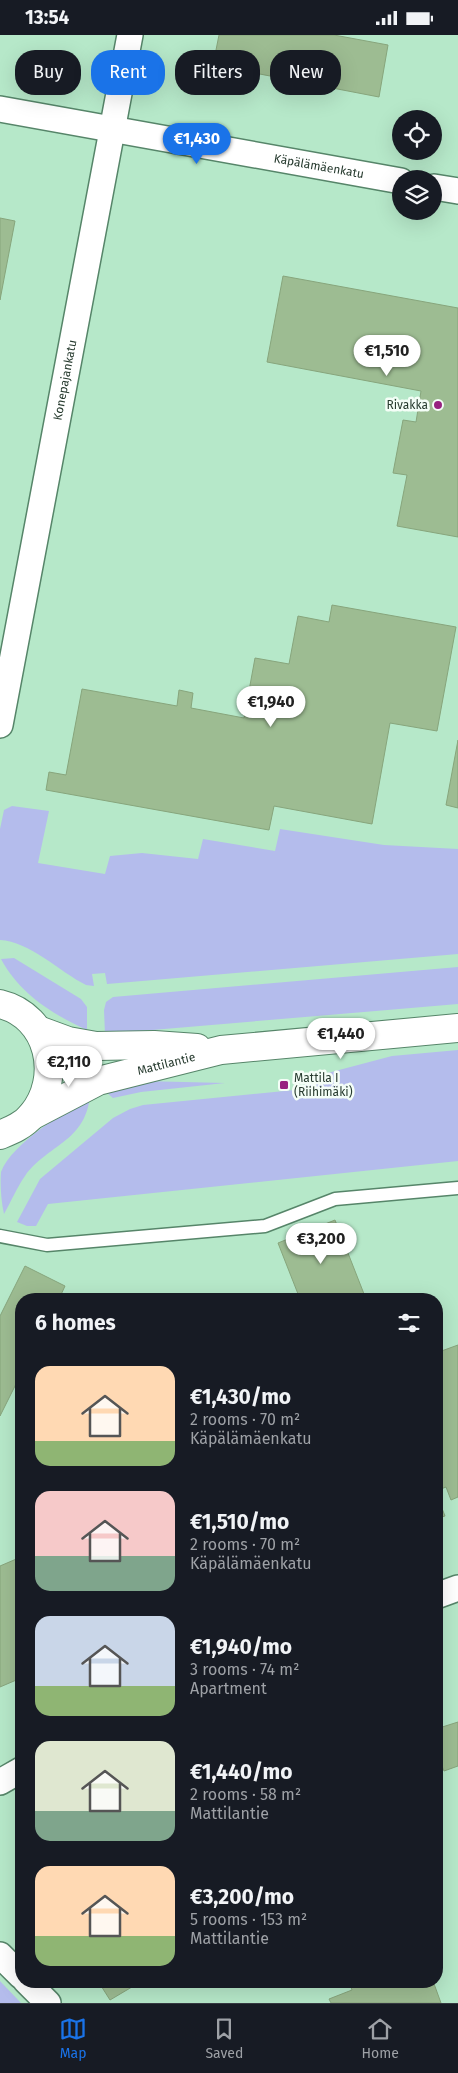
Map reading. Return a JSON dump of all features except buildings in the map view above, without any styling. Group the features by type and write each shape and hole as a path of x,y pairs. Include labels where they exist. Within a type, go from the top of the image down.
{"street":[{"name":"Konepajankatu","path":"0,725 130,35"},
{"name":"Käpälämäenkatu","path":"0,109 392,179"},
{"path":"442,188 458,191"},
{"path":"0,1150 16,1126 42,1101 49,1074 46,1046 38,1030 25,1016 2,1000"},
{"name":"Mattilantie","path":"16,1126 98,1081 221,1050 458,1028"},
{"name":"Mattilantie","path":"38,1030 68,1041 96,1046 154,1045 221,1050"},
{"path":"443,1593 458,1588"},
{"path":"0,1782 15,1773"},
{"path":"0,1955 15,1970"},
{"path":"33,1988 48,2003"}],"lane":[{"path":"0,1235 47,1245 265,1226 335,1199 458,1188"}],"shaded area":[{"path":"12,806 49,811 38,863 105,874 110,856 142,853 198,859 203,839 275,851 280,829 384,845 458,849 458,954 107,984 105,973 92,974 94,986 86,985 33,951 11,942 0,940 0,829 4,810"},
{"path":"14,958 81,999 87,1007 87,1030 49,1010 27,993 1,959"},
{"path":"458,967 458,1004 105,1034 104,1010 106,1002 113,997"},
{"path":"458,1050 458,1161 48,1204 36,1226 27,1226 17,1222 40,1179 113,1118 130,1109 143,1105 305,1089 305,1079 392,1056"},
{"path":"142,1081 225,1083 141,1092 113,1098 106,1092"},
{"path":"90,1097 81,1124 64,1142 34,1165 19,1185 4,1214 1,1198 1,1172 7,1161 27,1139"},
{"path":"0,1981 21,2003 0,2003"}],"place":[{"name":"Rivakka","path":"438,405"},
{"name":"Mattila I (Riihimäki)","path":"284,1085"}]}
